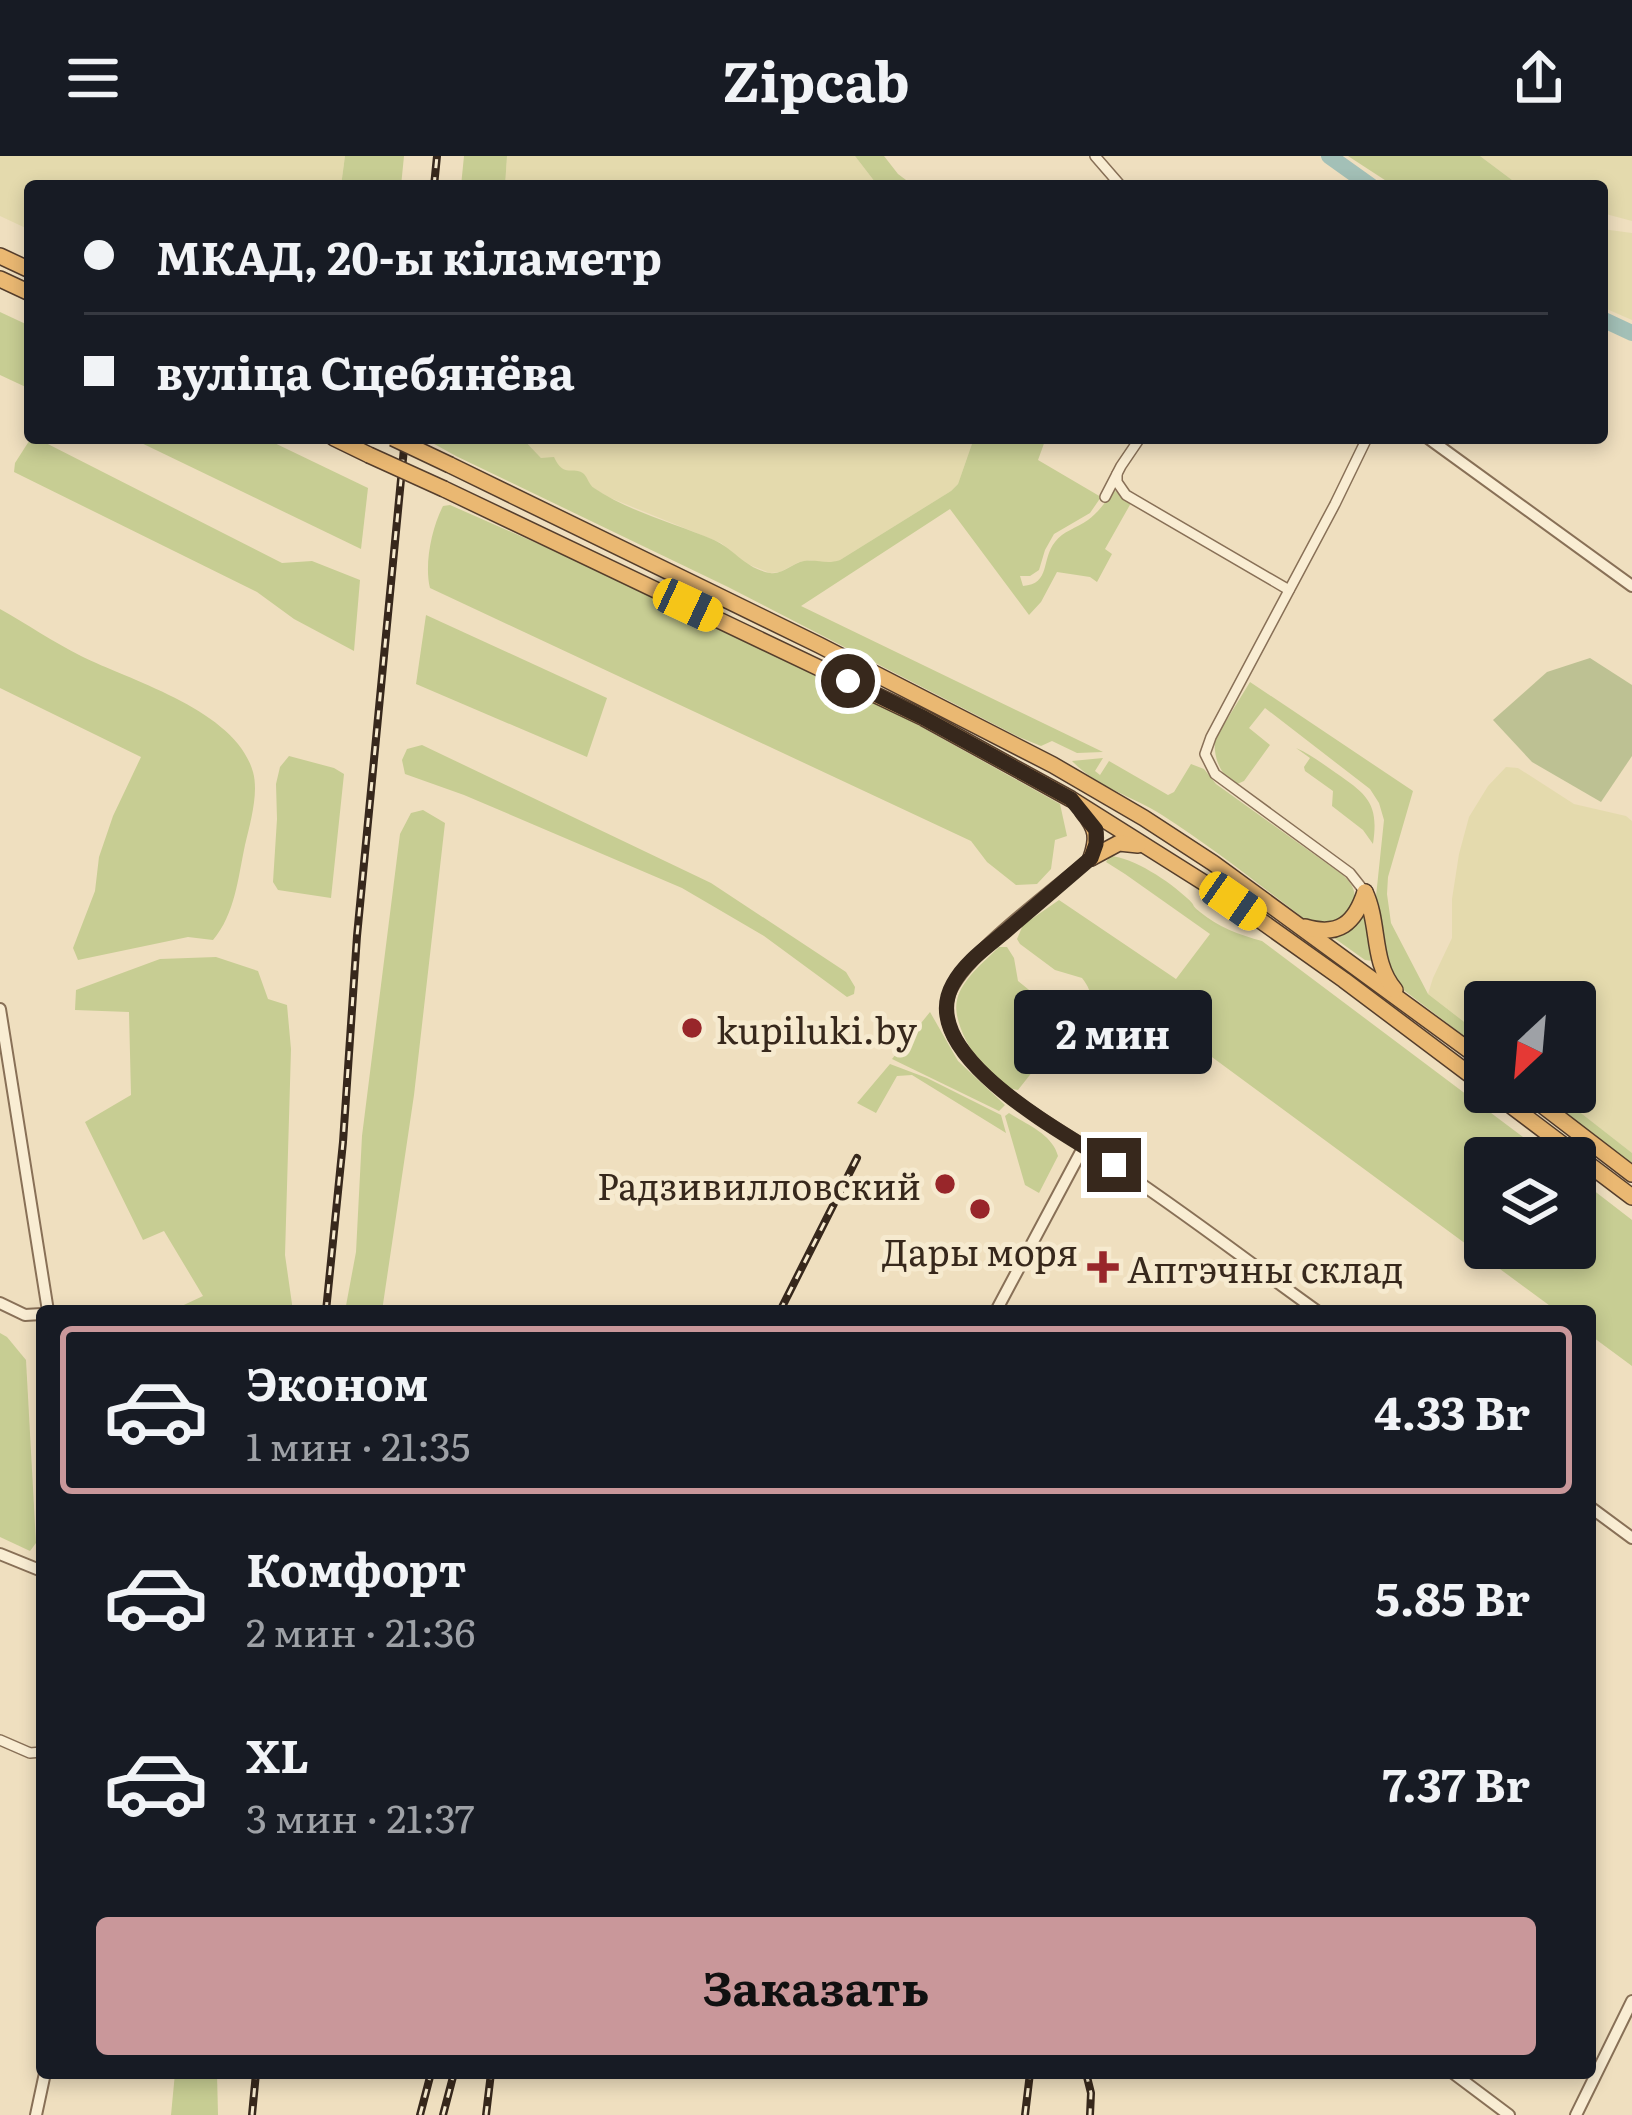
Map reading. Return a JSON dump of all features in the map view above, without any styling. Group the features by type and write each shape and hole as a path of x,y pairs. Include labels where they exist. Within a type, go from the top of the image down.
{"highway":[{"path":"346,444 924,718 1071,799 1164,856 1344,980 1464,1070"},
{"path":"406,444 1010,742 1213,863 1464,1046"},
{"path":"1071,799 1096,830 1091,858"},
{"path":"1091,858 1126,843 1164,856"},
{"path":"1298,924 1325,932 1344,925 1356,914 1365,892"},
{"path":"1365,892 1385,979 1407,1003"},
{"path":"1521,1113 1632,1197"},
{"path":"1552,1113 1632,1174"}],"street":[{"path":"1095,156 1116,180"},
{"path":"1105,497 1137,444"},
{"path":"1364,444 1205,754 1215,774 1350,873 1365,892"},
{"path":"1436,444 1632,586"},
{"path":"1117,474 1126,495 1289,590"},
{"path":"1091,858 978,954 952,986 946,1015 953,1036 1018,1104 1309,1305"},
{"path":"0,1009 44,1305"},
{"path":"998,1305 1084,1146"},
{"path":"0,1303 26,1315 36,1313"},
{"path":"1596,1512 1632,1538"},
{"path":"0,1554 36,1569"},
{"path":"0,1740 36,1752"},
{"path":"1596,2074 1632,2001"},
{"path":"36,2115 45,2079"},
{"path":"1461,2079 1509,2115"},
{"path":"1576,2115 1594,2079"}],"shaded area":[{"path":"0,156 345,156 342,180 24,180 24,227 0,216"},
{"path":"507,156 855,156 873,180 505,180"},
{"path":"1480,156 1632,156 1632,221 1608,215 1608,180 1512,180"},
{"path":"1608,230 1632,233 1632,320 1608,310"},
{"path":"528,444 972,444 951,491 840,560 799,562 770,573 745,563 721,543 608,497 590,486 579,471 568,472 541,458"},
{"path":"1506,767 1518,768 1574,804 1632,821 1632,1153 1581,1113 1596,1113 1596,981 1464,981 1464,1022 1428,994 1452,938 1452,899 1469,817"}],"green space":[{"path":"345,156 404,156 402,180 342,180"},
{"path":"464,156 507,156 505,180 462,180"},
{"path":"855,156 884,156 906,180 873,180"},
{"path":"1348,156 1480,156 1512,180 1385,180"},
{"path":"0,312 24,323 24,386 0,375"},
{"path":"27,444 48,444 282,563 312,561 360,580 354,651 294,619 257,592 14,472"},
{"path":"143,444 276,444 368,488 361,549"},
{"path":"434,444 528,444 541,458 554,457 561,468 580,472 607,496 714,540 754,567 775,573 804,561 840,560 951,491 972,444 1044,444 1038,460 1101,497 1090,513 1054,534 1039,570 1020,576 1023,586 1042,576 1058,538 1092,517 1114,490 1131,503 1105,549 1112,554 1097,582 1057,572 1029,615 950,509 801,606 1103,752 1077,753 1052,741 1041,746 1019,737 728,587"},
{"path":"450,505 668,601 907,719 1060,804 1067,836 1055,840 1051,869 1037,884 1016,885 987,862 971,841 430,588 432,535 443,506"},
{"path":"0,609 81,656 179,700 226,731 243,750 255,780 253,809 231,907 213,940 188,937 78,960 73,948 95,891 99,857 141,757 0,688"},
{"path":"426,615 607,698 587,757 416,684"},
{"path":"1590,658 1632,685 1632,756 1601,802 1532,762 1493,720 1547,672"},
{"path":"1250,682 1413,791 1388,877 1391,923 1428,994 1464,1022 1464,1036 1389,976 1375,906 1384,820 1370,789 1265,708 1249,728 1270,745 1244,781 1235,785 1222,770 1215,739"},
{"path":"422,745 711,883 846,972 854,994 847,997 764,936 682,888 405,774 402,760 407,749"},
{"path":"1296,748 1347,781 1369,802 1373,844 1332,806 1333,791 1305,771 1310,758"},
{"path":"289,756 344,774 331,898 278,890 273,882 276,784"},
{"path":"1103,758 1095,771 1100,775 1109,761 1168,795 1191,764 1204,769 1216,784 1348,880 1355,896 1346,919 1315,927 1182,828 1092,778 1072,761"},
{"path":"423,810 445,823 414,1095 383,1305 346,1305 356,1252 362,1136 400,834 411,813"},
{"path":"1110,856 1161,878 1214,922 1262,941 1464,1093 1464,1113 1491,1113 1523,1137 1464,1137 1464,1243 1144,1007 1103,1062 1071,1038 1090,1009 1088,987 1082,978 1055,970 1020,944 1017,939 1023,925 1059,900 1176,979 1210,934 1106,862"},
{"path":"1367,904 1376,955 1372,961 1330,935 1353,925"},
{"path":"999,947 1007,947 1018,981 1039,998 1046,1049 1018,1090 1007,1087 985,1068 966,1041 957,1012 964,985"},
{"path":"216,957 258,971 268,999 287,1005 291,1049 285,1255 292,1305 184,1305 203,1296 164,1231 143,1240 85,1122 131,1095 129,1012 75,1010 76,990 160,959"},
{"path":"930,1012 958,1061 1005,1105 999,1111 892,1059"},
{"path":"890,1064 1001,1115 1006,1133 912,1075 897,1076 876,1113 857,1103"},
{"path":"1009,1113 1045,1136 1058,1156 1039,1193 1025,1185 1005,1116"},
{"path":"1565,1113 1581,1113 1632,1153 1632,1164"},
{"path":"1596,1192 1632,1220 1632,1366 1596,1339 1596,1305 1549,1305 1500,1269 1596,1269"},
{"path":"0,1333 26,1360 36,1543 30,1551 0,1537"},
{"path":"174,2079 217,2079 218,2115 171,2115"}],"waterway":[{"path":"1329,156 1363,180"},
{"path":"1608,322 1632,333"}],"railway":[{"path":"435,180 437,156"},
{"path":"327,1305 404,444"},
{"path":"783,1305 857,1158"},
{"path":"252,2115 255,2079"},
{"path":"420,2115 429,2079"},
{"path":"443,2115 452,2079"},
{"path":"486,2115 490,2079"},
{"path":"1025,2115 1029,2079"},
{"path":"1088,2079 1090,2115"}],"place":[{"name":"kupiluki.by","path":"692,1028"},
{"name":"Радзивилловский","path":"945,1184"},
{"name":"Дары моря","path":"980,1209"},
{"name":"Аптэчны склад","path":"1103,1267"}],"route":[{"path":"848,681 1071,799 1094,825 1097,837 1091,858 978,954 952,986 946,1015 962,1049 996,1086 1114,1165"}]}
